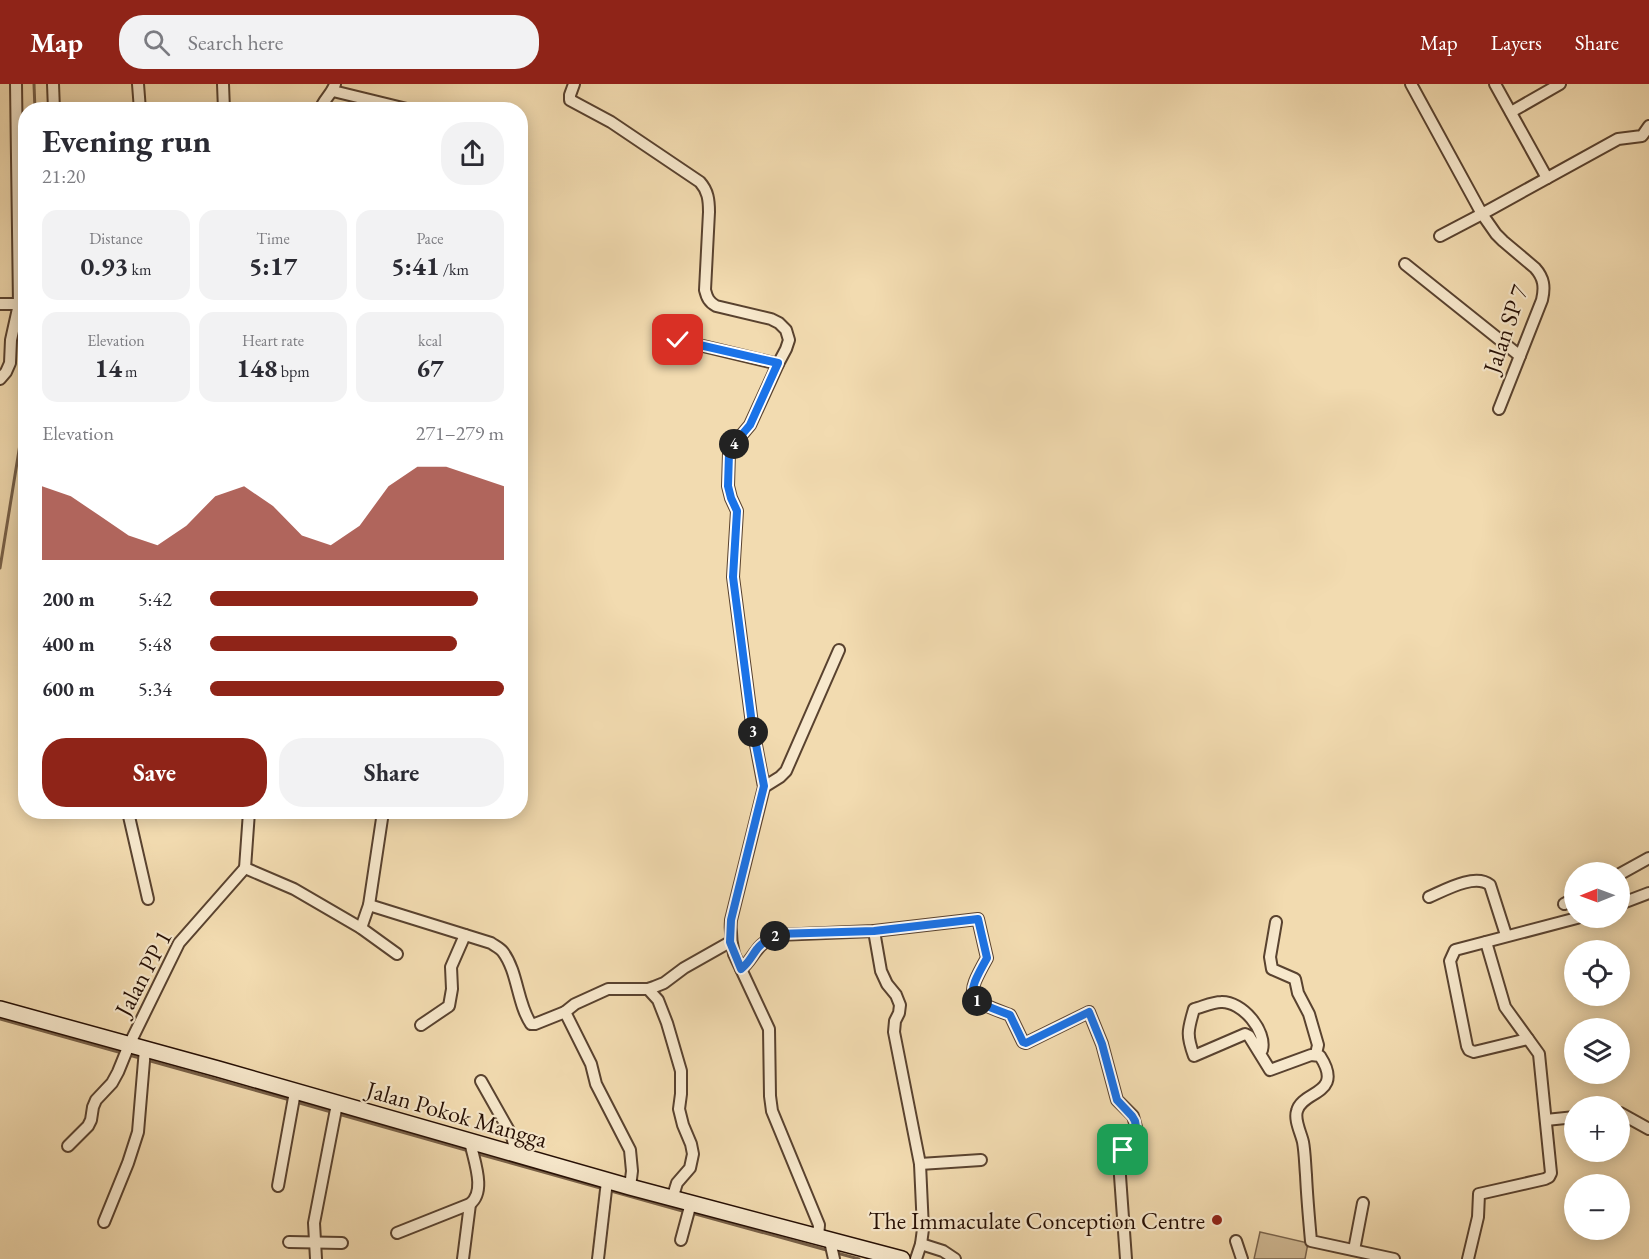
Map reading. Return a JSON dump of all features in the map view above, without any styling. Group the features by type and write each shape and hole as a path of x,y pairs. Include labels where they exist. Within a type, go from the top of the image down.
{"main road":[{"name":"Jalan Pokok Mangga","path":"0,1009 294,1098 336,1106 512,1153 606,1187 630,1187 672,1198 689,1209 828,1246 902,1259"}],"street":[{"path":"16,84 18,102"},
{"path":"53,84 54,102"},
{"path":"138,84 139,102"},
{"path":"224,84 224,102"},
{"path":"574,84 570,100 643,141 700,182 706,189 709,212 705,290 706,297 711,303 771,319 786,330 789,340 750,425 729,453 728,486 737,511 733,577 752,724 764,786 731,920 730,942 769,1029 772,1111 828,1246"},
{"path":"1411,84 1482,214"},
{"path":"1495,84 1547,178"},
{"path":"1511,112 1560,84"},
{"path":"325,102 334,88 383,102"},
{"path":"1440,236 1618,139 1642,136 1649,126"},
{"name":"Jalan SP 7","path":"1482,214 1496,234 1541,274 1545,291 1499,409"},
{"path":"1405,264 1520,356"},
{"path":"0,304 18,303"},
{"path":"0,379 10,363 11,340 18,308"},
{"path":"678,340 778,363"},
{"path":"764,786 786,771 839,650"},
{"path":"130,819 148,899"},
{"path":"248,819 245,868 294,890 361,928 397,954"},
{"path":"361,928 369,905 382,819"},
{"path":"1630,868 1649,858"},
{"name":"Jalan PP 1","path":"68,1146 88,1126 96,1100 112,1083 179,943 245,868"},
{"path":"1429,897 1471,881 1485,880 1490,885 1506,936"},
{"path":"1630,900 1649,893"},
{"path":"369,905 500,948 504,953 531,1024 565,1012 575,1004 609,989 648,989 664,983 684,968 730,942"},
{"path":"741,969 765,941 777,934 874,931 978,919 987,958 973,982 972,993 981,1005 1010,1015 1023,1042 1026,1043 1089,1012 1102,1044 1117,1100 1132,1116 1136,1127 1119,1162 1126,1259"},
{"path":"1528,1039 1474,1052 1469,1050 1450,961 1455,950 1564,921"},
{"path":"1276,922 1270,957 1272,969 1295,979 1298,993 1309,1014 1317,1045 1316,1054"},
{"path":"874,931 881,971 900,1005 894,1032 920,1164 923,1229 916,1259"},
{"path":"422,1025 449,1006 452,989 451,967 465,935"},
{"path":"1468,1259 1478,1217 1479,1194 1549,1177 1551,1173 1539,1054 1505,1007 1486,942"},
{"path":"648,989 658,1000 681,1071 679,1109 683,1125 692,1144 693,1154 690,1168 677,1183 672,1198"},
{"path":"1259,1052 1264,1042 1260,1032 1245,1012 1236,1006 1221,1002 1194,1009 1187,1033 1194,1056 1245,1034 1249,1036 1270,1070 1316,1054"},
{"path":"565,1012 591,1064 596,1084 630,1150 632,1171 630,1187"},
{"path":"104,1222 129,1163 138,1132 145,1052"},
{"path":"1316,1054 1324,1063 1327,1080 1321,1090 1301,1102 1296,1117 1304,1144 1311,1241 1394,1259"},
{"path":"480,1081 512,1136 514,1145 512,1153"},
{"path":"278,1186 294,1098"},
{"path":"316,1259 314,1222 336,1106"},
{"path":"1546,1120 1564,1118"},
{"path":"1630,1119 1649,1129"},
{"path":"397,1233 474,1201 478,1193 478,1183 470,1143"},
{"path":"920,1164 981,1160"},
{"path":"598,1259 606,1187"},
{"path":"1354,1250 1363,1203"},
{"path":"463,1259 470,1204"},
{"path":"681,1240 689,1209"},
{"path":"1236,1241 1242,1259"},
{"path":"289,1242 342,1243"},
{"path":"921,1244 943,1251 955,1259"}],"shaded area":[{"path":"1260,1232 1308,1243 1305,1259 1254,1259"}],"waterway":[{"path":"34,84 35,102"},
{"path":"0,568 18,457"},
{"path":"0,1019 122,1053"},
{"path":"129,1055 290,1100"},
{"path":"296,1102 469,1151"},
{"path":"475,1153 686,1212"},
{"path":"692,1213 830,1251"},
{"path":"837,1253 859,1259"}],"place":[{"name":"The Immaculate Conception Centre","path":"1217,1220"}],"route":[{"path":"678,340 778,363 750,425 729,453 728,486 737,511 733,577 752,724 764,786 731,920 730,942 741,969 765,941 777,934 874,931 978,919 987,958 973,982 972,993 975,999 981,1005 1010,1015 1020,1039 1026,1043 1089,1012 1102,1044 1117,1100 1135,1121 1136,1127 1123,1150"}]}
